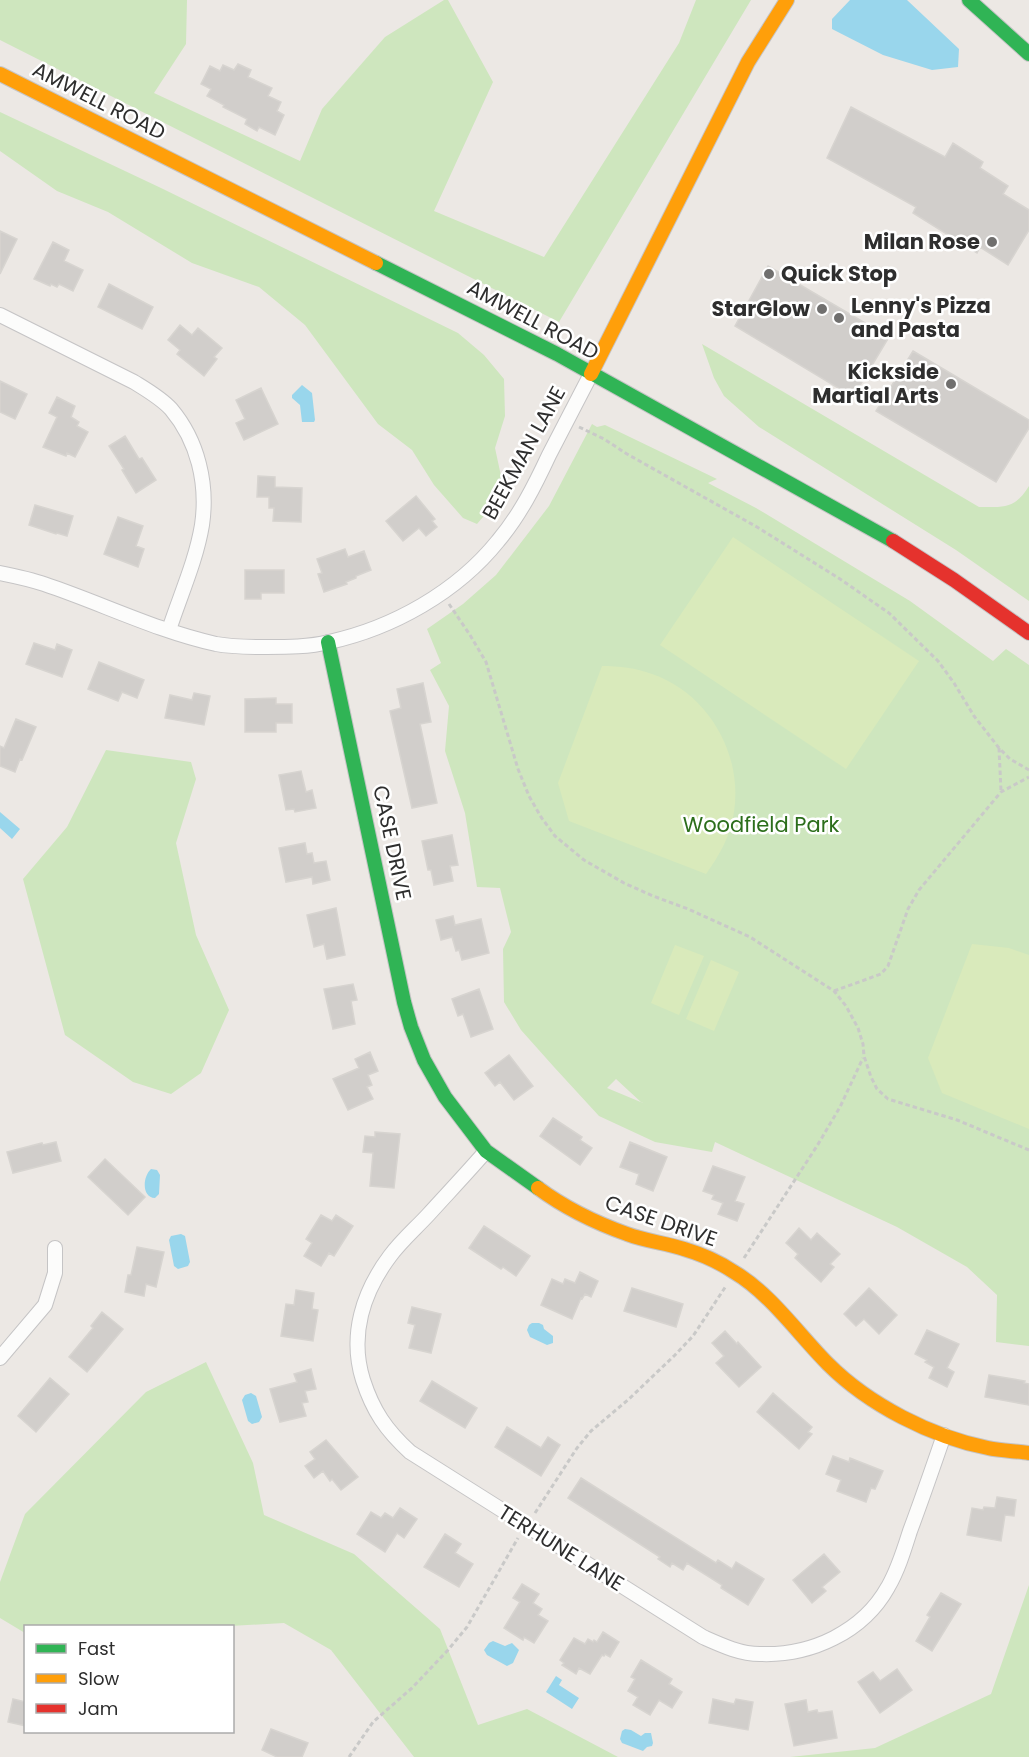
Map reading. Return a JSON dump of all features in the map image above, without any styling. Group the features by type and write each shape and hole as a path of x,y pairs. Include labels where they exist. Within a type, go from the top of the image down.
{"street":[{"name":"BEEKMAN LANE","path":"0,573 41,582 169,630 218,644 249,647 291,647 328,642 380,626 442,592 481,561 500,540 525,502 748,62 786,0"},
{"path":"969,0 1029,54"},
{"name":"AMWELL ROAD","path":"0,74 557,354 879,532 956,581 1029,633"},
{"path":"0,315 134,382 153,394 170,408 192,442 204,481 202,526 169,630"},
{"name":"CASE DRIVE","path":"328,642 411,1027 424,1060 445,1097 486,1151 553,1199 586,1217 628,1235 685,1249 735,1272 756,1287 830,1366 858,1389 887,1408 929,1430 944,1435 988,1448 1029,1453"},
{"name":"TERHUNE LANE","path":"486,1151 391,1255 371,1286 360,1314 357,1340 360,1368 368,1395 379,1419 392,1436 410,1452 693,1631 730,1649 759,1654 785,1653 812,1647 839,1637 859,1622 888,1587 899,1563 944,1435"},
{"path":"0,1358 45,1305 55,1273 55,1248"}],"path":[{"path":"566,422 604,439 757,527 889,613 938,661 974,716 999,748 1010,759 1029,770"},
{"path":"442,592 486,662 518,769 529,796 555,836 584,860 624,883 750,937 834,991 846,1006 858,1028 871,1077 877,1089 888,1099 957,1120 1029,1150"},
{"path":"999,748 1001,792"},
{"path":"834,991 881,974 888,966 908,909 919,890 1001,792 1029,777"},
{"path":"741,1263 817,1146 840,1107 864,1056"},
{"path":"533,1516 577,1448 591,1431 629,1399 693,1336 727,1284"},
{"path":"349,1757 373,1722 412,1688 467,1627 519,1536"}],"green space":[{"path":"0,0 187,0 186,44 154,93 300,161 322,109 385,37 444,0 448,0 493,82 434,211 544,257 679,43 696,0 751,0 559,322 0,40"},
{"path":"0,112 458,333 484,355 504,379 505,416 495,448 501,476 496,502 477,524 463,518 434,485 412,450 378,424 305,325 259,287 192,263 108,212 57,191 0,151"},
{"path":"702,344 979,507 995,507 1014,503 1029,486 1029,601 956,550 759,427 724,396 714,378"},
{"name":"Woodfield Park","path":"592,424 597,427 605,425 717,479 708,483 756,508 910,601 993,661 1006,649 1029,665 1029,1346 996,1342 997,1295 967,1267 897,1227 715,1142 712,1152 655,1142 599,1116 521,1030 504,1002 503,949 511,932 500,888 477,887 465,813 445,751 449,706 430,670 441,663 427,629 463,604 496,575 549,506","holes":["616,1079 641,1102 607,1088"]},
{"path":"733,537 919,661 846,769 660,645"},
{"path":"602,666 640,670 672,683 690,695 705,711 727,748 733,769 734,812 724,845 706,874 569,821 558,783"},
{"path":"106,750 191,762 196,779 176,843 196,935 229,1010 201,1073 171,1094 133,1082 65,1035 23,879 67,827"},
{"path":"972,944 1009,948 1029,955 1029,1129 942,1093 928,1058"},
{"path":"675,945 704,956 679,1015 651,1003"},
{"path":"711,960 739,972 714,1031 686,1019"},
{"path":"206,1362 253,1463 264,1515 354,1554 440,1629 478,1725 527,1709 618,1757 414,1757 331,1650 284,1623 234,1626 24,1625 24,1632 0,1618 0,1582 25,1514 146,1392"},
{"path":"1029,1585 1029,1757 790,1757 875,1748 991,1694"}],"water":[{"path":"850,0 907,0 959,49 958,67 932,70 883,55 832,29 832,19"},
{"path":"302,385 312,393 314,422 302,422 300,405 292,398 292,395"},
{"path":"0,812 20,829 12,839 0,828"},
{"path":"151,1169 157,1170 160,1175 159,1194 155,1198 150,1197 145,1190 146,1176"},
{"path":"181,1234 185,1236 190,1262 188,1266 178,1269 174,1266 169,1240 171,1236"},
{"path":"532,1323 543,1325 544,1329 553,1336 553,1343 547,1345 530,1337 527,1330"},
{"path":"251,1393 256,1396 262,1417 259,1422 252,1424 248,1421 242,1400 245,1395"},
{"path":"493,1641 505,1646 512,1643 519,1650 513,1663 507,1666 487,1655 484,1650"},
{"path":"556,1676 562,1680 559,1685 579,1698 572,1709 546,1692"},
{"path":"625,1729 641,1736 651,1733 652,1746 643,1751 622,1743 620,1739"}],"building":[{"path":"238,64 251,70 248,77 272,88 268,96 281,102 277,111 284,115 275,135 259,127 257,131 245,124 247,119 207,96 211,89 201,84 210,66 220,71 223,65 234,70"},
{"path":"851,107 945,157 953,143 983,162 980,168 1008,186 1003,194 1029,210 1029,230 1008,265 980,247 977,253 913,213 916,207 827,158"},
{"path":"0,231 17,239 0,274"},
{"path":"53,242 69,250 64,261 83,270 73,291 59,284 57,287 51,284 50,286 34,279"},
{"path":"768,266 889,337 853,397 735,326"},
{"path":"109,284 153,307 142,329 98,307"},
{"path":"180,325 192,335 198,328 222,348 214,357 217,359 204,376 177,354 180,350 168,340"},
{"path":"913,351 1029,420 1029,428 996,482 876,411"},
{"path":"0,381 27,394 15,419 0,412"},
{"path":"261,388 278,424 244,440 236,423 245,419 236,400"},
{"path":"57,397 75,406 71,417 79,422 77,426 88,432 75,457 43,447 57,417 49,413"},
{"path":"125,436 139,459 142,458 156,480 136,493 109,446"},
{"path":"258,476 275,477 275,487 302,488 301,522 273,521 274,508 269,508 269,497 257,497"},
{"path":"416,496 435,519 432,521 437,527 426,536 419,528 403,541 386,521"},
{"path":"35,505 73,516 67,536 29,525"},
{"path":"118,517 143,526 136,546 144,549 138,567 104,554"},
{"path":"345,549 348,557 364,551 371,570 356,576 346,582 347,584 324,592 318,574 322,573 317,559"},
{"path":"245,570 284,570 284,593 261,593 261,599 245,599"},
{"path":"34,643 55,650 57,644 72,650 62,677 26,664"},
{"path":"99,662 144,680 137,698 122,692 118,701 88,689"},
{"path":"423,683 431,722 420,724 437,803 412,808 390,711 401,708 397,689"},
{"path":"194,693 210,696 204,725 165,718 170,695 192,700"},
{"path":"276,698 276,704 292,704 292,723 276,723 276,732 245,732 245,699"},
{"path":"16,719 36,727 15,772 0,766 0,746 4,748"},
{"path":"301,771 306,792 312,790 316,808 295,812 294,809 286,810 279,775"},
{"path":"452,835 458,865 450,866 453,881 434,885 431,870 428,870 422,841"},
{"path":"305,843 307,854 312,853 314,863 326,861 330,880 313,884 312,877 286,882 279,848"},
{"path":"336,908 345,955 327,959 324,944 314,947 307,915"},
{"path":"453,916 455,925 481,919 489,953 462,960 459,950 456,951 452,937 441,940 436,920"},
{"path":"353,984 357,1000 351,1001 355,1024 333,1029 324,989"},
{"path":"479,989 493,1029 471,1037 463,1014 458,1016 452,999"},
{"path":"370,1052 378,1071 368,1075 372,1085 367,1087 373,1099 348,1110 333,1079 359,1068 355,1059"},
{"path":"509,1055 533,1086 514,1100 500,1082 495,1086 485,1073"},
{"path":"553,1118 582,1137 580,1140 592,1148 580,1165 540,1136"},
{"path":"375,1132 400,1134 394,1188 370,1186 373,1153 363,1152 365,1136 375,1137"},
{"path":"56,1142 61,1161 13,1173 7,1152 42,1143 43,1145"},
{"path":"630,1142 667,1157 653,1191 636,1184 639,1174 620,1167"},
{"path":"105,1159 145,1197 128,1215 88,1177"},
{"path":"713,1166 745,1177 735,1201 744,1204 737,1221 718,1214 723,1203 712,1199 714,1195 703,1191"},
{"path":"321,1215 332,1221 336,1215 353,1226 334,1256 329,1253 321,1266 304,1256 312,1243 306,1239"},
{"path":"484,1226 530,1256 516,1276 469,1248"},
{"path":"799,1228 811,1240 817,1233 840,1254 830,1264 834,1267 821,1282 795,1258 798,1254 786,1243"},
{"path":"137,1247 164,1252 156,1287 146,1284 144,1296 125,1292"},
{"path":"580,1272 598,1281 591,1297 585,1294 581,1298 572,1319 541,1305 552,1279 563,1284 565,1279 575,1283"},
{"path":"632,1288 683,1304 676,1327 624,1311"},
{"path":"869,1288 897,1315 879,1334 864,1319 856,1326 844,1314"},
{"path":"296,1290 314,1293 312,1309 318,1310 313,1341 281,1336 286,1304 294,1305"},
{"path":"412,1307 441,1314 431,1353 409,1348 415,1325 408,1323"},
{"path":"102,1312 123,1329 87,1372 69,1357 93,1328 91,1326"},
{"path":"927,1330 959,1344 947,1368 954,1372 947,1387 929,1378 934,1367 925,1362 927,1360 915,1354"},
{"path":"725,1331 761,1367 739,1387 716,1363 724,1356 712,1343"},
{"path":"311,1369 316,1389 305,1391 308,1402 302,1403 306,1416 280,1422 270,1389 297,1382 294,1374"},
{"path":"989,1375 1025,1381 1024,1383 1029,1384 1029,1405 985,1397"},
{"path":"50,1378 69,1394 36,1432 18,1416"},
{"path":"432,1381 477,1408 465,1428 420,1401"},
{"path":"773,1393 812,1427 808,1432 812,1434 799,1449 757,1412"},
{"path":"507,1427 541,1448 548,1437 560,1445 541,1476 495,1447"},
{"path":"326,1440 358,1477 341,1490 323,1471 314,1478 305,1466 315,1459 310,1452"},
{"path":"833,1456 849,1462 850,1458 883,1471 875,1489 871,1488 866,1502 837,1491 841,1480 826,1474"},
{"path":"581,1478 716,1563 718,1560 732,1569 736,1562 764,1579 748,1605 687,1563 683,1570 672,1563 670,1567 658,1559 660,1557 568,1498"},
{"path":"997,1497 1016,1500 1014,1516 1005,1515 1001,1541 967,1535 972,1508 983,1510 984,1507 995,1508"},
{"path":"400,1508 417,1519 404,1538 397,1533 385,1552 357,1534 371,1512 381,1518 385,1513 393,1518"},
{"path":"445,1534 461,1544 455,1553 473,1564 459,1587 424,1567"},
{"path":"824,1554 840,1572 822,1587 826,1591 812,1603 793,1580"},
{"path":"522,1584 539,1594 533,1603 542,1609 538,1615 548,1621 534,1643 524,1637 523,1640 504,1628 520,1602 513,1598"},
{"path":"941,1593 961,1604 932,1651 916,1641 930,1617 927,1615"},
{"path":"603,1632 619,1642 610,1657 602,1655 590,1674 579,1668 576,1674 562,1665 564,1663 560,1660 574,1638 585,1644 588,1639 597,1642"},
{"path":"641,1660 672,1679 669,1684 682,1692 672,1708 659,1700 650,1715 633,1705 638,1697 628,1691 635,1679 631,1677"},
{"path":"897,1669 912,1690 880,1713 858,1682 873,1672 880,1681"},
{"path":"13,1699 24,1702 24,1726 8,1722"},
{"path":"713,1699 734,1704 736,1699 753,1702 748,1730 709,1723"},
{"path":"806,1700 808,1712 832,1711 837,1738 794,1746 785,1704"},
{"path":"271,1729 308,1743 302,1757 277,1757 262,1750"}],"traffic: fast":[{"path":"969,0 1029,54"},
{"path":"376,263 557,354 893,541"},
{"path":"328,642 411,1027 424,1060 445,1097 486,1151 538,1188"}],"traffic: slow":[{"path":"591,374 748,62 787,0"},
{"path":"0,74 376,263"},
{"path":"538,1188 604,1225 634,1236 690,1251 728,1268 760,1291 844,1379 862,1393 902,1417 967,1443 1029,1453"}],"traffic: jam":[{"path":"893,541 954,580 1029,633"}],"place":[{"name":"Milan Rose","path":"992,242"},
{"name":"Quick Stop","path":"769,274"},
{"name":"StarGlow","path":"822,309"},
{"name":"Lenny's Pizza and Pasta","path":"839,318"},
{"name":"Kickside Martial Arts","path":"951,384"}]}
